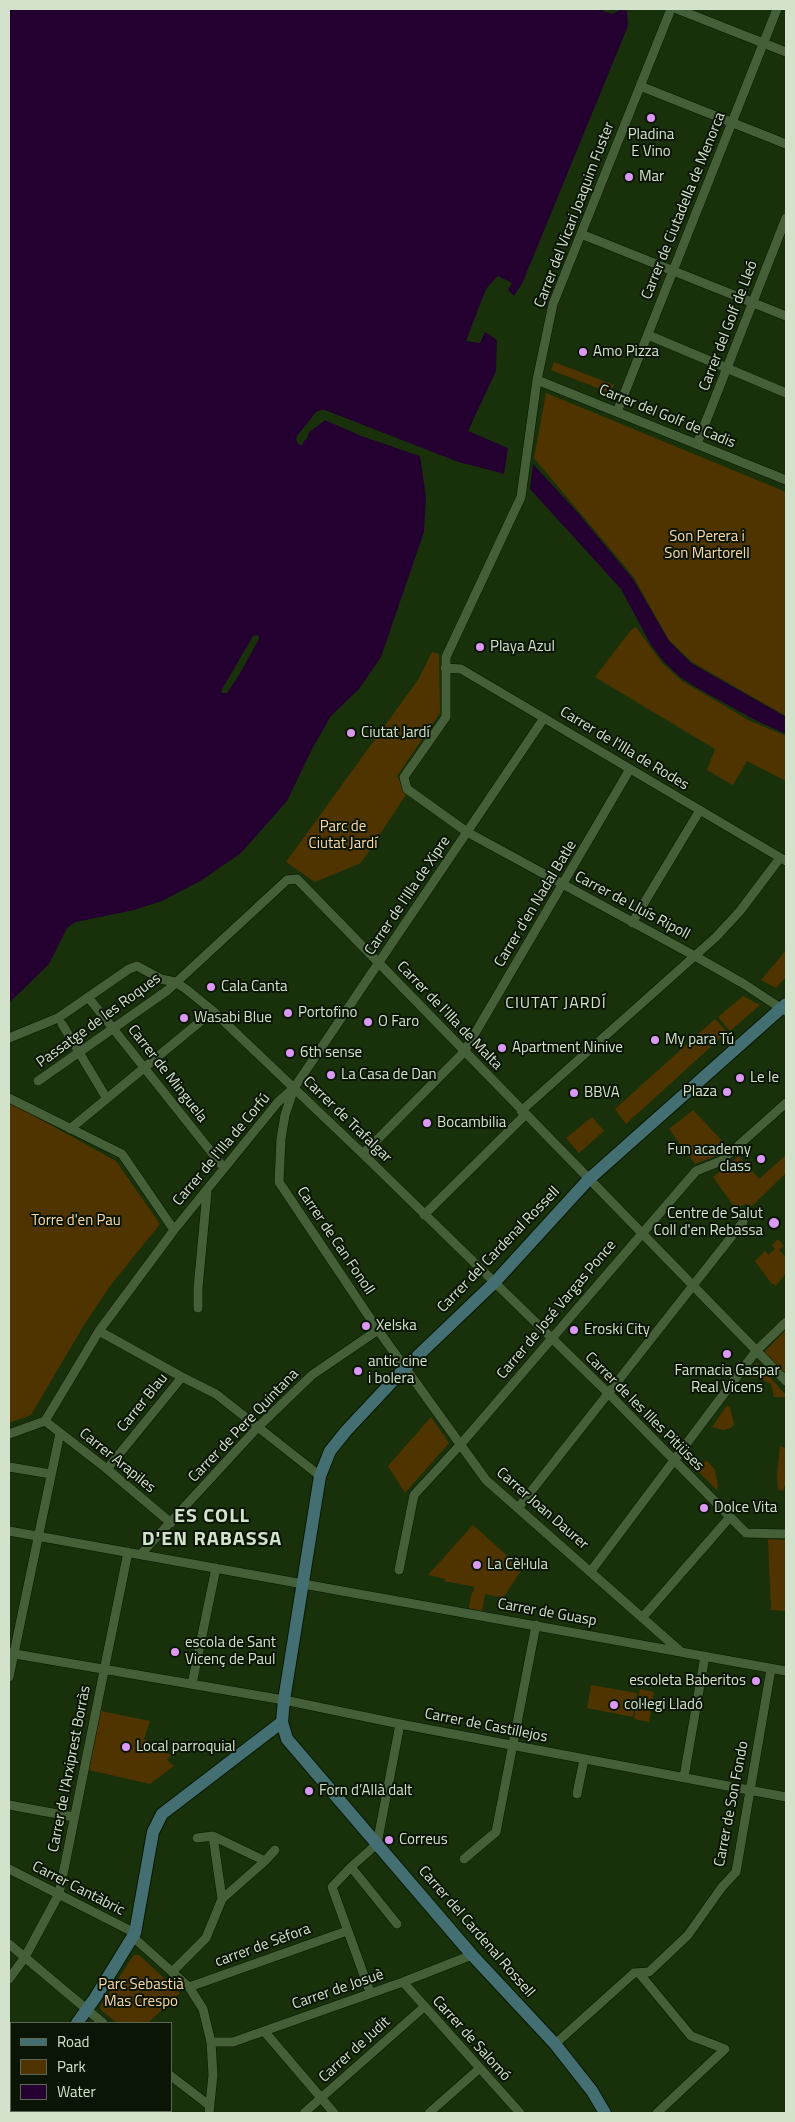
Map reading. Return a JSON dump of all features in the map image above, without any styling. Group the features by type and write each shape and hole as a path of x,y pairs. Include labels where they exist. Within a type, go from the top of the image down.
{"street":[{"name":"Carrer del Vicari Joaquim Fuster","path":"407,789 404,777 446,717 446,657 521,497 537,380 553,304 671,9"},
{"path":"677,9 786,52"},
{"name":"Carrer de Ciutadella de Menorca","path":"617,412 777,9"},
{"path":"640,86 786,144"},
{"name":"Carrer del Golf de Lleó","path":"697,444 728,370 786,218"},
{"path":"582,234 786,316"},
{"path":"648,335 786,393"},
{"name":"Carrer del Golf de Cadis","path":"537,380 786,480"},
{"name":"Carrer de l'Illa de Rodes","path":"445,668 460,669 783,860"},
{"name":"Carrer de l'Illa de Xipre","path":"294,1088 380,964 544,718"},
{"name":"Carrer d'en Nadal Batle","path":"363,1154 464,1052 630,770"},
{"name":"Carrer de Lluís Ripoll","path":"407,789 467,832 693,955 785,1008"},
{"path":"632,923 700,810"},
{"path":"424,1215 523,1113 693,955 716,937 740,912 783,860"},
{"name":"Carrer de l'Illa de Malta","path":"287,880 297,879 303,884 588,1180 786,1381"},
{"name":"Passatge de les Roques","path":"38,1081 168,990 287,880"},
{"name":"Carrer de Trafalgar","path":"88,997 129,969 138,966 161,980 175,982 186,988 213,1011 363,1154 494,1283"},
{"path":"9,1038 52,1021 88,997"},
{"name":"Carrer de Minguela","path":"88,997 224,1168"},
{"name":"Carrer del Cardenal Rossell","path":"605,2113 592,2091 554,2044 472,1955 287,1739 282,1722 284,1700 320,1476 330,1451 346,1431 405,1368 494,1283 588,1180 785,1008"},
{"path":"70,1129 213,1011"},
{"path":"62,1024 107,1099"},
{"name":"Carrer de l'Illa de Corfú","path":"45,1421 99,1331 174,1230 278,1102 294,1088"},
{"name":"Carrer de Can Fonoll","path":"294,1088 285,1115 280,1139 279,1182 405,1368"},
{"path":"9,1098 122,1154 174,1230"},
{"name":"Carrer de José Vargas Ponce","path":"399,1570 414,1495 461,1444 641,1233 696,1172 721,1161 786,1104"},
{"path":"198,1308 198,1288 207,1191"},
{"path":"518,1508 743,1222"},
{"name":"Carrer de les Illes Pitiüses","path":"494,1283 746,1532 786,1534"},
{"path":"591,1571 756,1351 786,1322"},
{"name":"Carrer de Pere Quintana","path":"141,1554 258,1427 312,1375 378,1330"},
{"path":"99,1331 216,1394 320,1476"},
{"name":"Carrer Joan Daurer","path":"405,1368 486,1480 591,1571 680,1652"},
{"name":"Carrer Blau","path":"107,1469 182,1377"},
{"path":"9,1434 45,1421"},
{"name":"Carrer Arapiles","path":"45,1421 107,1469 171,1523"},
{"path":"9,1676 11,1653 60,1433"},
{"path":"9,1467 51,1474"},
{"path":"642,1618 730,1517"},
{"name":"Carrer de Guasp","path":"9,1531 786,1671"},
{"name":"Carrer de l'Arxiprest Borràs","path":"9,1979 25,1957 59,1894 128,1552"},
{"path":"192,1684 216,1568"},
{"path":"464,1859 496,1832 536,1625"},
{"name":"Carrer de Castillejos","path":"11,1653 284,1700 514,1746 786,1796"},
{"path":"684,1777 705,1656"},
{"name":"Carrer de Son Fondo","path":"554,2044 634,1973 649,1972 688,1935 722,1887 736,1872 771,1668"},
{"path":"78,2022 134,1935 153,1832 162,1814 282,1722"},
{"path":"370,1992 332,1887 377,1844 400,1724"},
{"path":"577,1794 584,1759"},
{"path":"9,1805 74,1817"},
{"path":"213,1836 222,1899"},
{"path":"197,1838 213,1836 264,1860"},
{"path":"172,1972 206,1938 222,1899 275,1850"},
{"path":"351,1867 397,1924"},
{"name":"Carrer Cantàbric","path":"9,1869 134,1935 189,1987 203,2009 211,2042 213,2075 209,2110"},
{"name":"carrer de Sèfora","path":"189,1987 347,1930"},
{"path":"9,1944 102,2022"},
{"name":"Carrer de Josuè","path":"211,2042 233,2042 472,1955"},
{"path":"639,1973 691,2036 725,2050 656,2113"},
{"name":"Carrer de Salomó","path":"402,1982 520,2113"},
{"name":"Carrer de Judit","path":"304,2113 424,2008"},
{"path":"264,2031 334,2113"},
{"path":"429,2113 480,2068"},
{"path":"172,2077 209,2110"},
{"name":"Carrer del Cardenal Rossell","path":"583,2081 595,2113"}],"green space":[{"path":"554,362 614,385 610,393 551,370"},
{"name":"Son Perera i Son Martorell","path":"546,393 786,492 786,716 692,662 669,640 633,576 534,458"},
{"path":"636,627 662,663 682,681 750,721 786,736 786,781 747,761 733,785 707,770 715,749 595,677 631,630"},
{"name":"Parc de Ciutat Jardí","path":"432,652 439,654 440,713 397,776 407,793 361,863 315,882 286,862 418,680"},
{"path":"786,950 786,977 776,988 761,980"},
{"path":"743,996 760,1005 730,1031 718,1017"},
{"path":"715,1019 727,1032 626,1124 615,1109"},
{"name":"Torre d'en Pau","path":"9,1102 116,1161 160,1224 110,1286 84,1325 31,1415 9,1423"},
{"path":"693,1110 728,1147 723,1153 695,1164 669,1129"},
{"path":"592,1117 604,1131 579,1153 566,1138"},
{"path":"786,1155 786,1173 752,1206 746,1204 735,1208 713,1177 739,1156 759,1179"},
{"path":"778,1239 784,1246 779,1250 786,1255 786,1273 776,1286 771,1283 755,1261 765,1251 768,1255 775,1249 772,1245"},
{"path":"786,1330 786,1377 765,1351"},
{"path":"757,1363 786,1397 774,1397 771,1384 748,1375"},
{"path":"727,1405 730,1408 734,1424 731,1428 723,1430 712,1427"},
{"path":"431,1417 449,1443 405,1493 388,1466"},
{"path":"780,1446 786,1448 786,1481 783,1491 778,1490 777,1474"},
{"path":"707,1461 715,1470 717,1490 693,1466"},
{"name":"La Cèl·lula","path":"473,1525 522,1569 503,1598 485,1594 482,1611 469,1608 475,1587 444,1581 445,1579 428,1575"},
{"path":"768,1539 786,1540 786,1611 771,1610"},
{"path":"591,1685 637,1693 633,1717 587,1708"},
{"path":"640,1689 654,1692 649,1722 634,1719"},
{"name":"Local parroquial","path":"101,1711 150,1721 144,1739 171,1755 167,1760 174,1766 150,1784 89,1770"},
{"name":"Parc Sebastià Mas Crespo","path":"134,1955 139,1955 180,1993 149,2022 116,2022 101,2010 100,2006"}],"water":[{"path":"9,9 604,9 603,11 613,14 621,9 627,11 628,26 522,284 514,296 508,290 512,283 498,276 486,289 466,341 480,343 485,332 497,340 496,371 468,431 508,448 504,474 458,462 321,410 297,436 299,444 307,439 309,432 325,420 362,436 420,456 426,497 424,532 381,657 359,689 331,716 312,749 287,801 241,853 202,880 162,901 134,910 76,922 67,928 49,964 9,1003"},
{"path":"533,464 578,513 633,579 669,641 691,663 786,717 786,734 757,721 699,689 680,677 664,662 651,645 621,589 530,489"}],"pier":[{"path":"321,410 458,462 504,474 503,477 457,464 325,413 318,414 299,438 299,441 301,442 307,431 325,417 363,434 421,454 423,457 362,436 325,420 309,432 302,445 299,445 296,440 297,436 316,412"},
{"path":"258,635 259,639 239,675 227,693 222,693 221,691 253,636"}],"place":[{"name":"Pladina E Vino","path":"651,118"},
{"name":"Mar","path":"629,177"},
{"name":"Amo Pizza","path":"583,352"},
{"name":"Playa Azul","path":"480,647"},
{"name":"Ciutat Jardí","path":"351,733"},
{"name":"Cala Canta","path":"211,987"},
{"name":"Portofino","path":"288,1013"},
{"name":"Wasabi Blue","path":"184,1018"},
{"name":"O Faro","path":"368,1022"},
{"name":"My para Tú","path":"655,1040"},
{"name":"Apartment Ninive","path":"502,1048"},
{"name":"6th sense","path":"290,1053"},
{"name":"La Casa de Dan","path":"331,1075"},
{"name":"Le le","path":"740,1078"},
{"name":"Plaza","path":"727,1092"},
{"name":"BBVA","path":"574,1093"},
{"name":"Bocambilia","path":"427,1123"},
{"name":"Fun academy class","path":"761,1159"},
{"name":"Centre de Salut Coll d'en Rebassa","path":"774,1223"},
{"name":"Xelska","path":"366,1326"},
{"name":"Eroski City","path":"574,1330"},
{"name":"Farmacia Gaspar Real Vicens","path":"727,1354"},
{"name":"antic cine i bolera","path":"358,1371"},
{"name":"Dolce Vita","path":"704,1508"},
{"name":"La Cèl·lula","path":"477,1565"},
{"name":"escola de Sant Vicenç de Paul","path":"175,1652"},
{"name":"escoleta Baberitos","path":"756,1681"},
{"name":"col·legi Lladó","path":"614,1705"},
{"name":"Local parroquial","path":"126,1747"},
{"name":"Forn d’Allà dalt","path":"309,1791"},
{"name":"Correus","path":"389,1840"}],"district":[{"name":"CIUTAT JARDÍ","path":"556,1004"},
{"name":"ES COLL D'EN RABASSA","path":"212,1528"}]}
